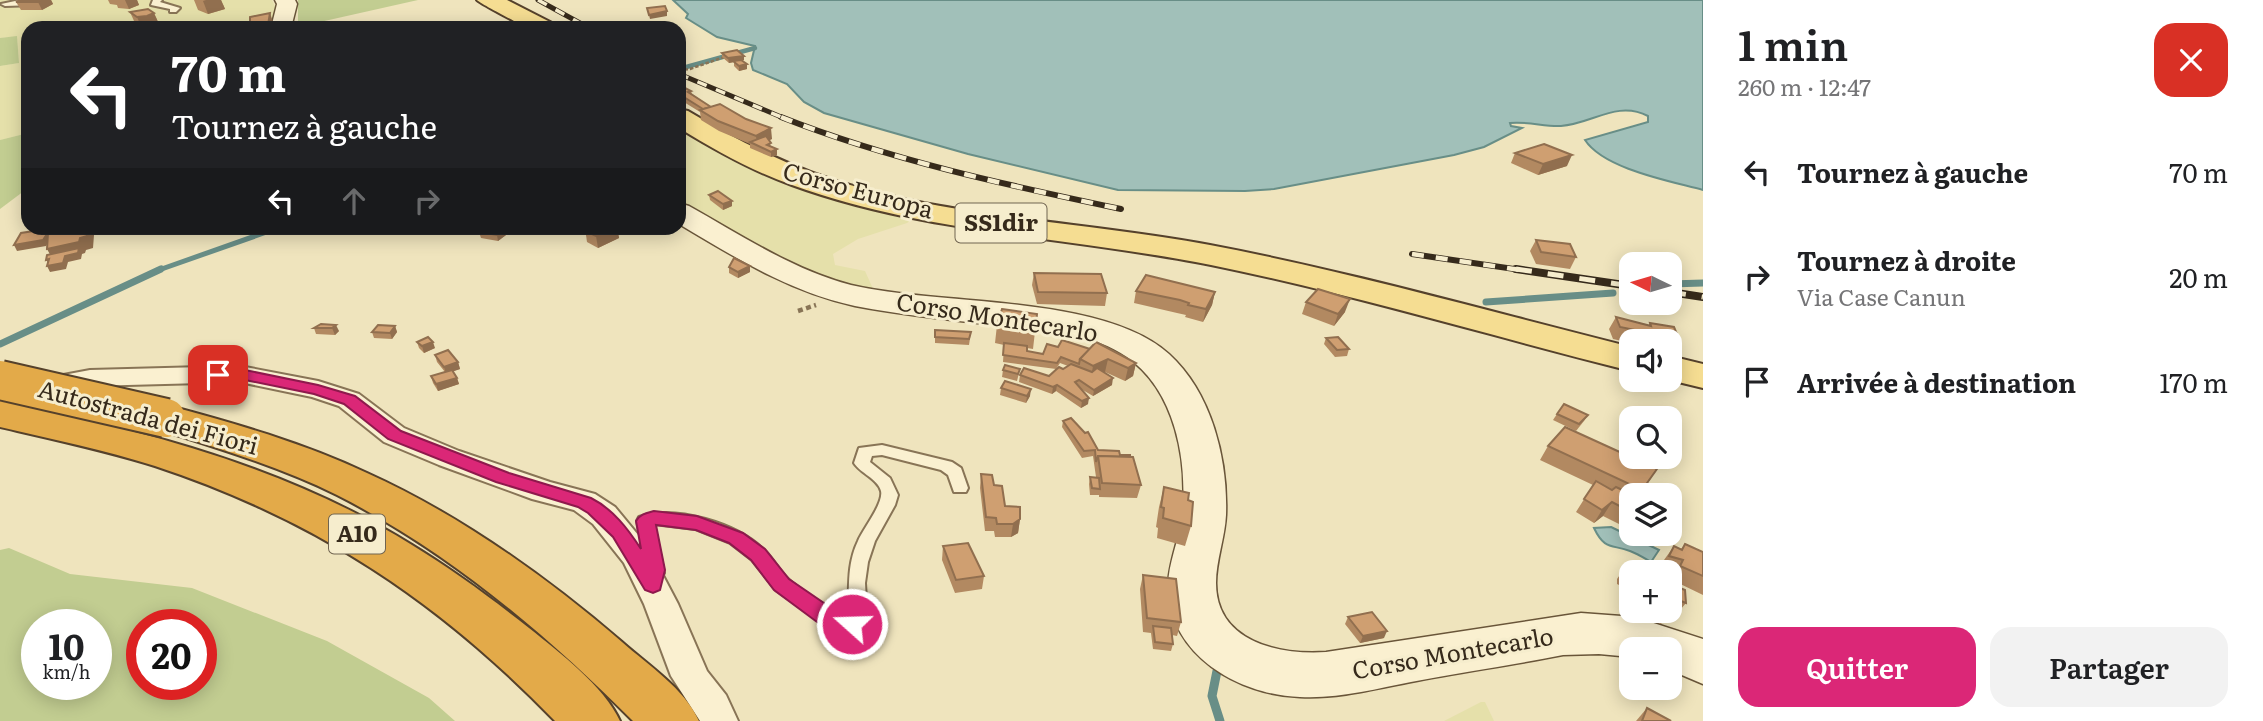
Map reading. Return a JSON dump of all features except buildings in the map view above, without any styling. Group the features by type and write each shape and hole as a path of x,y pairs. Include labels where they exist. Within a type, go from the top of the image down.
{"highway":[{"name":"Autostrada dei Fiori","path":"0,380 166,418 251,443 350,484 419,520 470,551 531,596 598,651 671,721"},
{"name":"Autostrada dei Fiori","path":"0,414 75,430 203,465 276,493 356,533 425,576 495,628 552,678 592,721"}],"main road":[{"path":"283,21 287,4 285,0"},
{"path":"498,2 532,21"},
{"name":"Corso Europa","path":"686,122 729,150 767,167 822,187 877,201 1208,255 1619,356"},
{"name":"Corso Montecarlo","path":"686,216 781,272 828,289 895,303 1069,324 1115,337 1145,353 1163,369 1177,390 1197,444 1204,500 1202,531 1192,584 1196,611 1206,630 1220,645 1254,666 1296,675 1337,674 1581,633 1639,638 1703,662"},
{"path":"1682,371 1703,376"}],"street":[{"path":"0,406 68,382 90,379 240,374 318,390 349,400 394,435 492,474 595,508 620,531 653,584 692,679 713,704 719,721"}],"lane":[{"path":"158,0 153,3 176,8 173,10"},
{"path":"653,584 655,570 645,521 654,518 697,523 736,538 758,555 782,585 841,625 852,624 858,619 855,571 861,551 888,500 889,490 884,482 862,463 865,452 882,450 946,466 955,472 960,488"}],"path":[{"path":"686,69 733,54"}],"shaded area":[{"path":"0,0 272,0 277,11 271,19 263,21 21,21 21,135 0,140 0,66 19,63 17,37 0,38"},
{"path":"686,128 919,214 907,223 858,239 833,254 835,265 865,271 874,291 835,283 785,261 686,206"},
{"path":"1485,702 1494,721 1444,721"}],"green space":[{"path":"298,0 418,0 324,21 298,21"},
{"path":"17,36 19,63 0,66 0,38"},
{"path":"21,135 21,193 0,209 0,140"},
{"path":"9,548 70,574 192,588 327,641 429,698 455,721 0,721 0,550"}],"water":[{"path":"673,0 1703,0 1703,190 1622,166 1594,150 1585,140 1648,122 1648,116 1626,111 1561,126 1510,123 1511,126 1522,128 1484,147 1274,189 1118,190 968,154 824,113 804,102 787,84 753,70 751,63 755,46 717,37 686,18 688,14"},
{"path":"1611,527 1619,531 1619,546 1651,546 1659,550 1652,560 1647,560 1630,551 1605,544 1594,528"}],"waterway":[{"path":"686,67 755,48"},
{"path":"159,270 258,235"},
{"path":"0,344 159,270"},
{"path":"1682,284 1703,283"},
{"path":"1486,302 1613,293"},
{"path":"1217,671 1212,696 1220,721"}],"railway":[{"path":"538,0 576,21"},
{"path":"686,77 783,118"},
{"path":"783,118 906,159 1121,209"},
{"path":"1412,254 1528,271"},
{"path":"1516,269 1619,284"},
{"path":"1682,294 1703,297"}],"route":[{"path":"218,375 240,374 318,390 349,400 394,435 502,477 584,502 595,508 620,531 653,584 655,570 645,521 654,518 715,528 736,538 758,555 782,585 841,625 852,624"}]}
